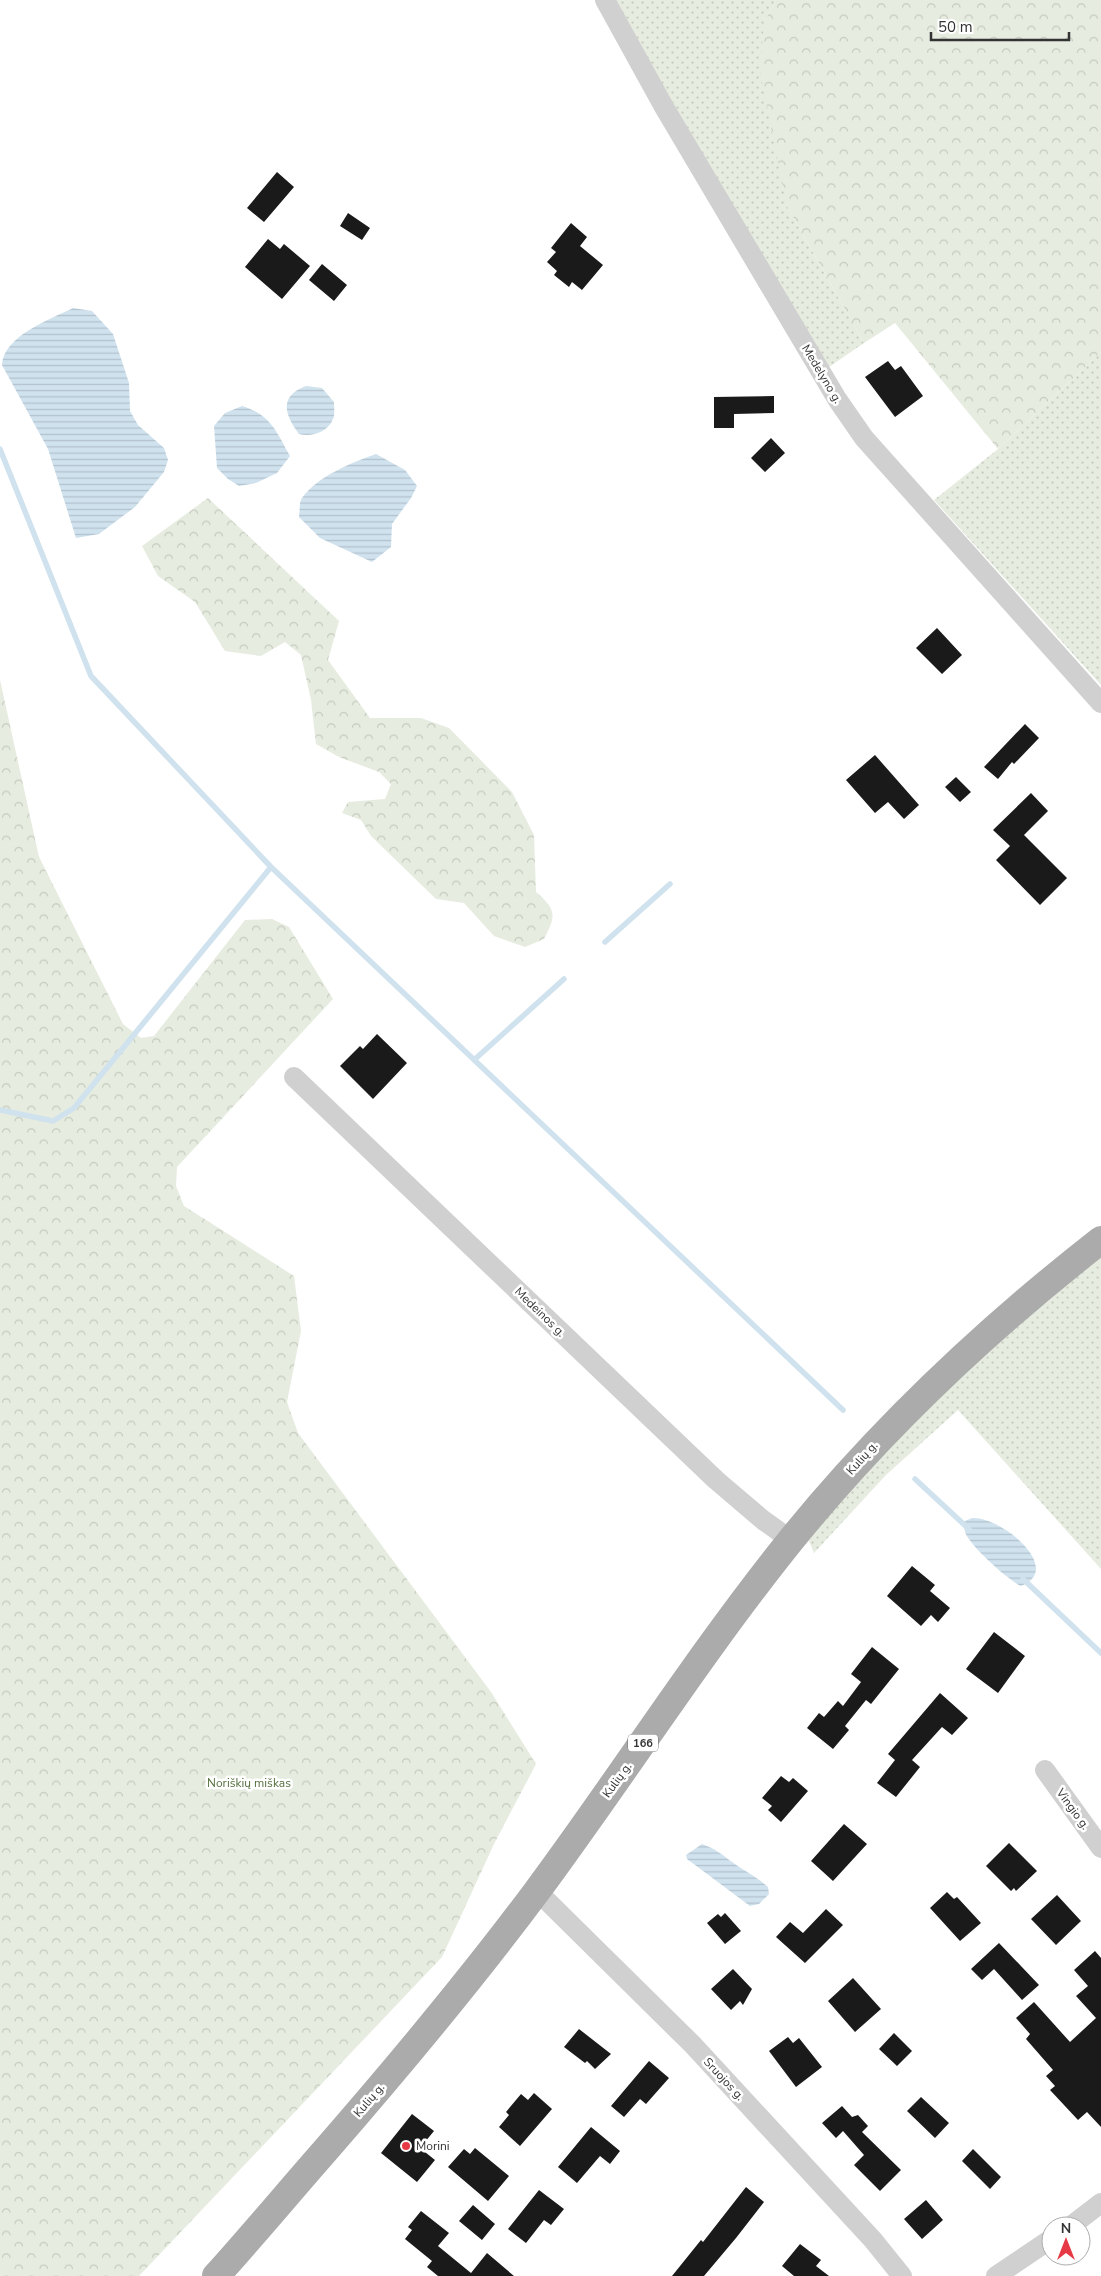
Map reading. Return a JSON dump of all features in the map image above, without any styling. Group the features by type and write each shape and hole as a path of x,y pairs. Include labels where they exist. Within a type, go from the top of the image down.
{"main road":[{"name":"Kulių g.","path":"216,2276 445,2010 537,1891 745,1601 791,1540 861,1459 913,1404 1017,1309 1101,1240"}],"street":[{"name":"Medelyno g.","path":"605,0 664,107 837,399 864,438 1101,703"},
{"name":"Medeinos g.","path":"294,1077 716,1480 763,1520 791,1540"},
{"name":"Vingio g.","path":"1045,1770 1101,1848"},
{"name":"Sruojos g.","path":"537,1891 693,2045 873,2240 902,2276"},
{"path":"1084,2216 1101,2203"},
{"path":"996,2276 1041,2246"}],"green space":[{"path":"613,0 776,0 764,22 787,206 864,343 829,367 727,197"},
{"path":"776,0 1101,0 1101,352 998,449 895,323 864,343 787,206 760,72 764,22"},
{"path":"1101,352 1101,685 934,500 998,449"},
{"path":"208,498 339,621 328,660 370,718 421,718 449,728 512,792 534,835 536,892 551,909 551,924 544,939 525,947 494,936 464,903 436,899 371,836 361,820 342,813 348,802 385,799 391,784 379,772 339,757 316,744 311,700 301,655 285,642 261,656 225,651 195,602 158,576 142,546"},
{"name":"Noriškių miškas","path":"0,680 39,857 123,1024 141,1038 154,1036 245,920 272,919 289,927 333,999 177,1167 176,1186 184,1206 294,1276 301,1331 287,1402 298,1433 491,1692 536,1764 494,1844 442,1957 139,2276 0,2276"},
{"path":"1101,1254 1101,1569 958,1410 886,1475 814,1553 809,1541 811,1535 839,1499 963,1372"}],"water":[{"path":"73,308 92,311 113,334 129,383 130,411 138,425 164,448 168,460 164,472 135,507 99,534 76,538 48,449 2,365 4,355 10,345 19,337 41,323"},
{"path":"306,386 322,388 334,402 333,419 327,428 309,435 299,434 290,419 287,406 291,395"},
{"path":"242,406 260,414 272,425 290,456 277,473 256,483 239,486 228,479 217,468 214,426 225,413"},
{"path":"376,454 405,470 417,486 411,498 392,524 391,547 372,562 320,538 299,517 301,500 317,483 346,466"},
{"path":"972,1518 998,1525 1024,1545 1032,1556 1036,1568 1033,1578 1021,1586 1007,1577 981,1554 965,1532 965,1521"},
{"path":"702,1844 718,1852 759,1880 768,1887 769,1894 759,1904 750,1906 687,1859 686,1855"}],"building":[{"path":"277,172 294,187 264,222 247,208"},
{"path":"348,213 370,228 362,240 340,226"},
{"path":"571,223 587,237 580,246 603,265 582,290 572,282 569,287 554,275 557,271 547,262 556,252 551,248"},
{"path":"268,239 280,249 284,244 310,266 282,299 245,267"},
{"path":"322,264 347,285 334,301 309,280"},
{"path":"888,361 895,370 901,366 923,396 895,417 865,377"},
{"path":"774,396 774,413 734,414 734,428 714,428 714,397"},
{"path":"771,438 785,453 765,472 751,458"},
{"path":"937,628 962,655 942,674 916,648"},
{"path":"1025,724 1039,738 1014,764 1012,762 998,779 984,767"},
{"path":"875,755 919,805 904,819 888,802 875,813 846,780"},
{"path":"956,777 971,792 960,802 945,787"},
{"path":"1031,793 1048,811 1024,835 1067,878 1040,905 996,860 1010,846 993,830"},
{"path":"377,1034 407,1063 373,1099 340,1066 360,1046 363,1049"},
{"path":"912,1566 935,1585 930,1591 950,1608 938,1622 931,1615 921,1626 887,1596"},
{"path":"994,1632 1025,1656 998,1693 966,1669"},
{"path":"872,1647 899,1669 871,1704 866,1700 845,1726 849,1730 833,1749 807,1728 819,1713 824,1717 838,1701 843,1706 861,1682 851,1674"},
{"path":"940,1693 968,1718 952,1735 942,1727 912,1760 920,1767 896,1797 877,1783 895,1760 888,1754"},
{"path":"781,1776 789,1782 793,1778 808,1791 781,1822 768,1810 772,1806 762,1798"},
{"path":"844,1824 867,1844 833,1881 811,1861"},
{"path":"1009,1843 1037,1871 1016,1891 1014,1888 1011,1891 986,1866"},
{"path":"947,1892 954,1899 957,1897 981,1923 960,1941 930,1908"},
{"path":"1057,1895 1081,1921 1056,1945 1031,1919"},
{"path":"826,1909 843,1925 805,1963 776,1937 790,1922 803,1933"},
{"path":"725,1913 741,1931 725,1944 707,1923 718,1914 721,1917"},
{"path":"999,1943 1039,1985 1022,2000 994,1969 982,1980 971,1969"},
{"path":"1095,1951 1101,1958 1101,2127 1087,2112 1078,2120 1050,2090 1055,2086 1046,2076 1053,2070 1026,2039 1030,2034 1016,2018 1034,2002 1070,2042 1096,2018 1076,1996 1088,1986 1074,1970"},
{"path":"733,1969 752,1989 743,2005 740,2001 731,2010 711,1989"},
{"path":"853,1978 881,2009 855,2032 828,2001"},
{"path":"579,2029 611,2054 595,2069 587,2061 585,2063 564,2047"},
{"path":"894,2033 912,2051 897,2066 879,2049"},
{"path":"788,2037 793,2043 799,2038 822,2067 796,2087 769,2051"},
{"path":"649,2061 669,2078 646,2104 640,2099 624,2117 611,2106"},
{"path":"534,2093 552,2109 520,2146 499,2127 509,2115 506,2112 521,2094 528,2100"},
{"path":"921,2097 949,2123 935,2138 907,2111"},
{"path":"842,2106 852,2117 858,2115 868,2126 862,2132 901,2170 880,2191 854,2165 864,2155 843,2131 836,2138 822,2123"},
{"path":"412,2114 434,2131 420,2148 435,2160 417,2182 381,2153"},
{"path":"591,2127 620,2151 610,2164 600,2156 577,2183 558,2167"},
{"path":"475,2148 509,2176 488,2201 448,2167 464,2149 470,2154"},
{"path":"973,2149 1001,2177 990,2189 962,2161"},
{"path":"746,2187 764,2202 736,2238 704,2276 672,2276 701,2240 703,2242"},
{"path":"539,2190 564,2209 551,2225 544,2220 526,2243 508,2229"},
{"path":"926,2200 943,2220 922,2239 904,2219"},
{"path":"473,2205 495,2224 482,2240 459,2221"},
{"path":"421,2211 449,2233 438,2246 471,2273 487,2253 514,2276 438,2276 427,2267 432,2261 405,2239 412,2230 408,2227"},
{"path":"800,2244 821,2260 816,2266 829,2276 794,2276 782,2266"}],"waterway":[{"path":"0,449 91,676 271,867 843,1410"},
{"path":"0,1110 53,1121 74,1108 271,867"},
{"path":"605,942 670,884"},
{"path":"474,1060 564,979"},
{"path":"915,1479 970,1530"},
{"path":"1023,1579 1101,1653"}],"place":[{"name":"Morini","path":"406,2146"}]}
